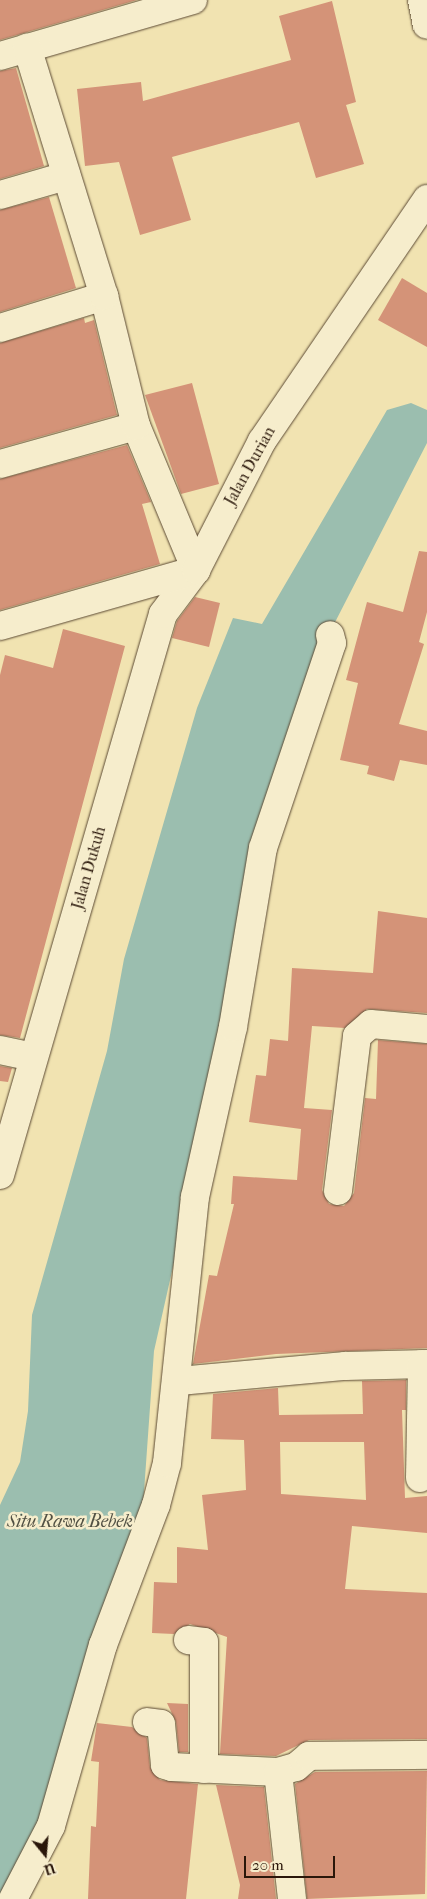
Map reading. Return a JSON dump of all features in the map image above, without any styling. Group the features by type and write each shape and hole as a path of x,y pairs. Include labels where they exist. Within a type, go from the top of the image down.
{"street":[{"path":"0,56 192,0"},
{"path":"422,0 427,25"},
{"path":"0,626 196,570 136,426 104,296 27,48"},
{"path":"0,195 66,176"},
{"name":"Jalan Durian","path":"196,570 262,441 427,199"},
{"path":"0,328 104,296"},
{"path":"0,464 136,426"},
{"name":"Jalan Dukuh","path":"0,1175 163,614 196,570"},
{"path":"13,1899 51,1826 103,1645 156,1505 179,1381 195,1197 233,1027 263,848 319,681 330,636"},
{"path":"338,1191 357,1036 371,1024 427,1029"},
{"path":"0,1050 33,1057"},
{"path":"179,1381 424,1364 420,1478"},
{"path":"188,1640 204,1642 204,1769"},
{"path":"147,1722 160,1724 164,1730 165,1765 204,1769 278,1772 296,1767 310,1756 427,1755"},
{"path":"278,1772 292,1899"}],"water":[{"name":"Situ Rawa Bebek","path":"411,403 427,410 427,443 330,632 224,1041 154,1351 141,1534 40,1844 0,1899 0,1505 20,1462 28,1411 32,1315 107,1051 124,959 197,708 233,618 262,624 387,410"}],"building":[{"path":"0,0 137,0 0,40"},
{"path":"332,1 356,102 346,105 364,164 316,178 299,122 172,157 191,220 140,235 119,162 85,166 77,89 141,82 143,101 291,60 279,16"},
{"path":"16,68 44,166 0,179 0,71"},
{"path":"49,197 76,288 0,312 0,210"},
{"path":"402,278 427,293 427,347 378,320"},
{"path":"84,318 85,323 94,320 117,415 0,448 0,343"},
{"path":"192,383 219,484 181,494 145,395"},
{"path":"127,445 151,502 142,504 160,564 0,610 0,479"},
{"path":"419,551 427,552 427,612 419,642 424,644 399,724 427,731 427,765 400,760 394,781 367,774 369,766 340,760 358,683 346,680 367,602 403,612"},
{"path":"195,597 220,603 209,647 172,638 177,621"},
{"path":"63,629 125,646 20,1038 0,1035 0,675 5,655 53,668"},
{"path":"378,911 427,918 427,1013 367,1009 345,1028 312,1026 304,1108 332,1110 322,1190 329,1204 344,1206 354,1193 365,1098 376,1099 378,1040 427,1044 427,1348 276,1354 193,1364 209,1275 217,1276 234,1204 231,1204 233,1176 297,1180 301,1129 249,1122 256,1075 266,1076 270,1039 288,1041 292,968 373,973"},
{"path":"0,1066 12,1068 8,1082 0,1081"},
{"path":"406,1380 406,1410 402,1410 405,1498 427,1496 427,1533 352,1526 345,1589 427,1593 427,1739 309,1740 276,1756 220,1754 227,1637 190,1624 174,1634 152,1633 154,1582 177,1583 177,1547 208,1550 202,1495 246,1490 244,1440 211,1439 213,1394 278,1388 279,1415 363,1414 362,1381","holes":["280,1442 364,1442 366,1500 281,1494"]},
{"path":"167,1703 188,1704 188,1752 179,1752 176,1722"},
{"path":"97,1723 132,1727 147,1738 150,1767 160,1780 198,1784 186,1899 88,1899 91,1826 96,1827 99,1762 91,1761"},
{"path":"427,1771 425,1894 307,1899 295,1784 315,1772"},
{"path":"216,1785 264,1787 276,1899 238,1899 240,1885"}]}
